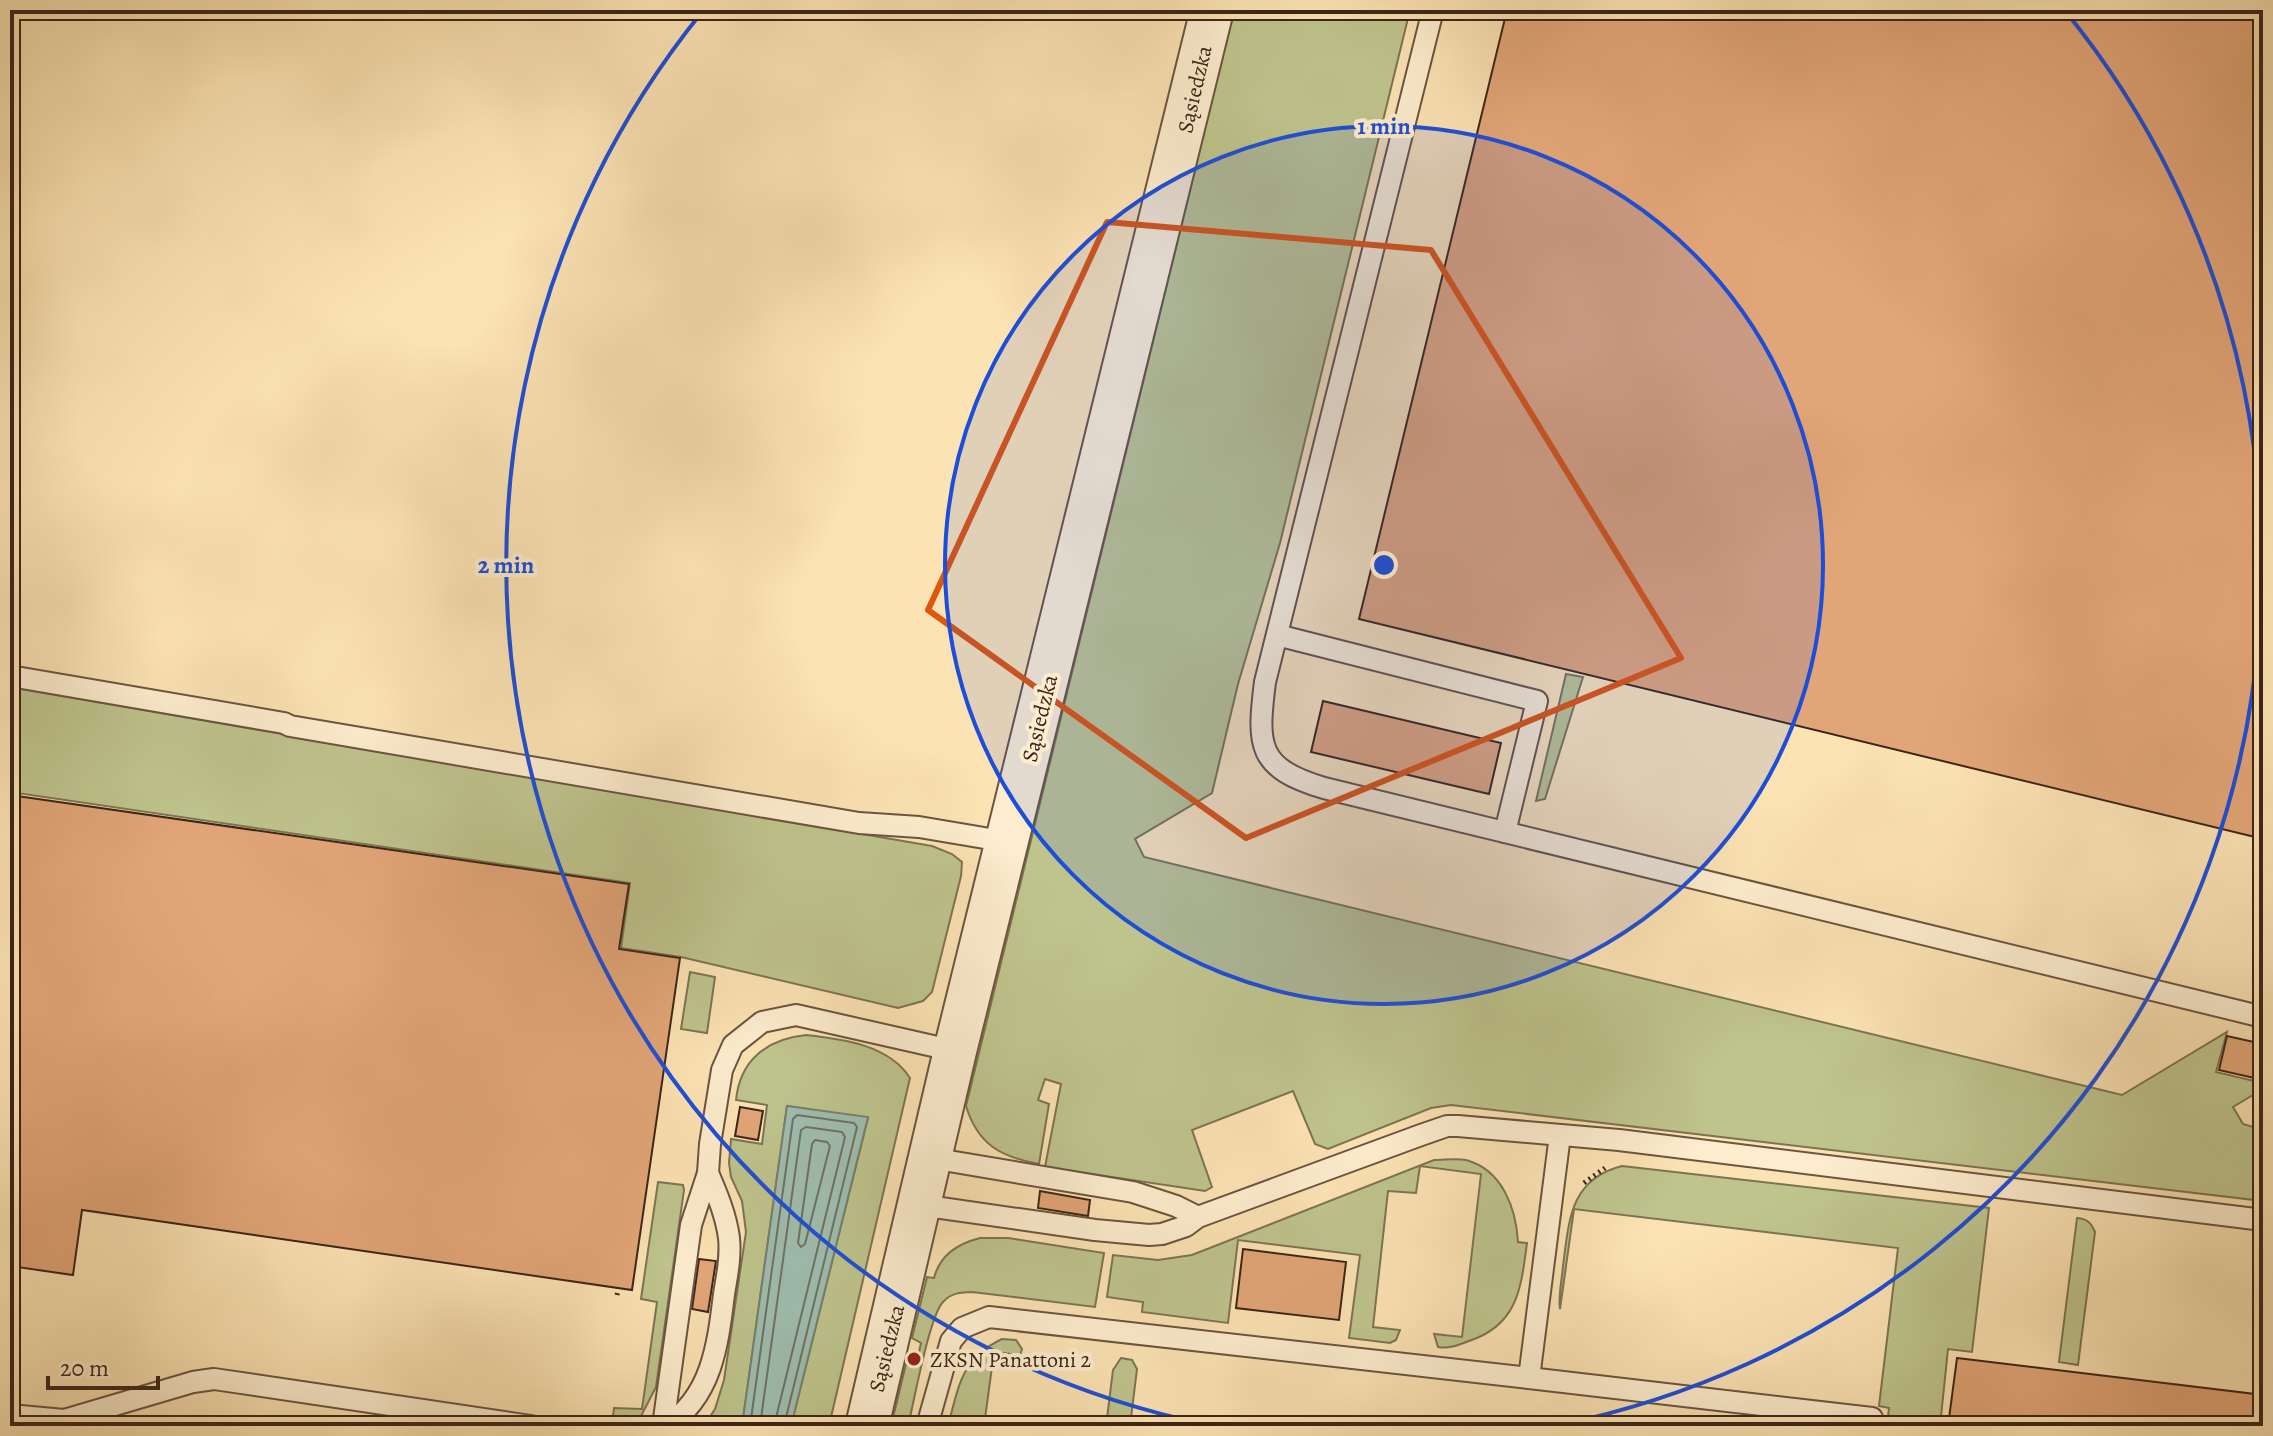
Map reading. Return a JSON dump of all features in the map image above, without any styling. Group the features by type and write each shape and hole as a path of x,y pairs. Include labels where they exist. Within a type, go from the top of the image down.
{"street":[{"name":"Sąsiedzka","path":"867,1426 955,1051 1212,10"}],"lane":[{"path":"1433,10 1265,682 1262,741 1271,761 1281,771 1298,780 1324,788 2263,1017"},
{"path":"1277,635 1537,701 1505,832"},
{"path":"10,676 859,823 919,827 1008,842"},
{"path":"664,1426 691,1225 708,1173 722,1070 733,1045 762,1022 786,1016 808,1017 955,1051"},
{"path":"920,1205 1149,1235 1186,1226 1198,1217 1447,1126 1634,1142 2263,1220"},
{"path":"1529,1378 1560,1135"},
{"path":"931,1158 1133,1192 1198,1217"},
{"path":"664,1426 689,1408 698,1395 715,1356 720,1330 730,1254 729,1238 723,1208 708,1173"},
{"path":"927,1426 951,1341 962,1328 989,1317 1872,1418"},
{"path":"10,1415 64,1420 193,1382 214,1379 531,1426"}],"highlighted area":[{"path":"1107,222 1431,250 1681,658 1246,838 928,610"}],"green space":[{"path":"1234,10 1410,10 1280,543 1238,684 1212,793 1135,839 1144,857 2122,1095 2227,1032 2216,1072 2263,1083 2263,1089 2233,1107 2243,1124 2263,1130 2263,1201 1451,1105 1431,1108 1328,1149 1315,1144 1293,1091 1192,1130 1212,1187 1205,1191 1045,1167 1061,1084 1045,1079 1038,1100 1049,1104 1039,1164 1002,1153 984,1140 966,1106"},
{"path":"1566,674 1583,677 1545,799 1536,801"},
{"path":"10,687 932,846 962,862 932,992 923,1001 898,1008 681,957 621,948 630,883 10,792"},
{"path":"690,972 715,977 707,1033 681,1029"},
{"path":"806,1035 850,1042 878,1051 901,1067 910,1078 829,1426 791,1426 868,1118 787,1106 742,1426 704,1426 715,1409 724,1380 746,1232 742,1201 731,1177 731,1139 762,1144 767,1105 736,1100 739,1086 743,1074 758,1054 779,1041"},
{"path":"1434,1160 1466,1160 1489,1172 1505,1192 1510,1204 1518,1242 1527,1243 1519,1290 1507,1315 1485,1334 1469,1341 1438,1347 1434,1334 1462,1337 1481,1174 1420,1166 1416,1193 1388,1191 1373,1327 1400,1330 1396,1340 1390,1343 1349,1338 1360,1255 1238,1240 1228,1323 1142,1312 1143,1302 1107,1297 1113,1255 1158,1260 1192,1255"},
{"path":"1622,1166 1989,1208 1972,1352 1948,1349 1940,1426 1887,1426 1889,1408 1879,1406 1898,1248 1574,1209 1560,1309 1567,1233 1575,1204 1592,1181"},
{"path":"658,1182 683,1185 684,1190 656,1387 640,1418 632,1423 620,1423 613,1416 614,1408 642,1409 657,1302 641,1299"},
{"path":"2077,1218 2089,1222 2095,1232 2078,1365 2059,1362"},
{"path":"980,1238 1008,1238 1104,1253 1095,1307 972,1292 949,1297 943,1302 932,1324 908,1426 891,1426 906,1364 916,1365 921,1343 912,1338 927,1277 934,1278 940,1263 951,1252"},
{"path":"1002,1339 1016,1340 1022,1349 1020,1355 994,1352 984,1426 948,1426 959,1386 970,1365 978,1355"},
{"path":"1121,1358 1132,1360 1137,1369 1130,1426 1106,1426 1113,1370"}],"water":[{"path":"787,1106 868,1117 791,1426 742,1426"}],"building":[{"path":"1507,10 2263,10 2263,839 1359,619"},
{"path":"1323,701 1501,743 1489,794 1311,752"},
{"path":"10,795 629,884 619,949 680,958 632,1290 82,1210 73,1275 10,1266"},
{"path":"2227,1036 2263,1044 2263,1080 2219,1070"},
{"path":"740,1107 763,1111 758,1140 735,1136"},
{"path":"1040,1191 1090,1200 1088,1216 1038,1208"},
{"path":"1243,1249 1346,1262 1339,1320 1236,1308"},
{"path":"699,1259 716,1261 708,1312 692,1309"},
{"path":"1957,1358 2263,1395 2263,1426 1948,1426"}],"place":[{"name":"ZKSN Panattoni 2","path":"914,1359"}]}
